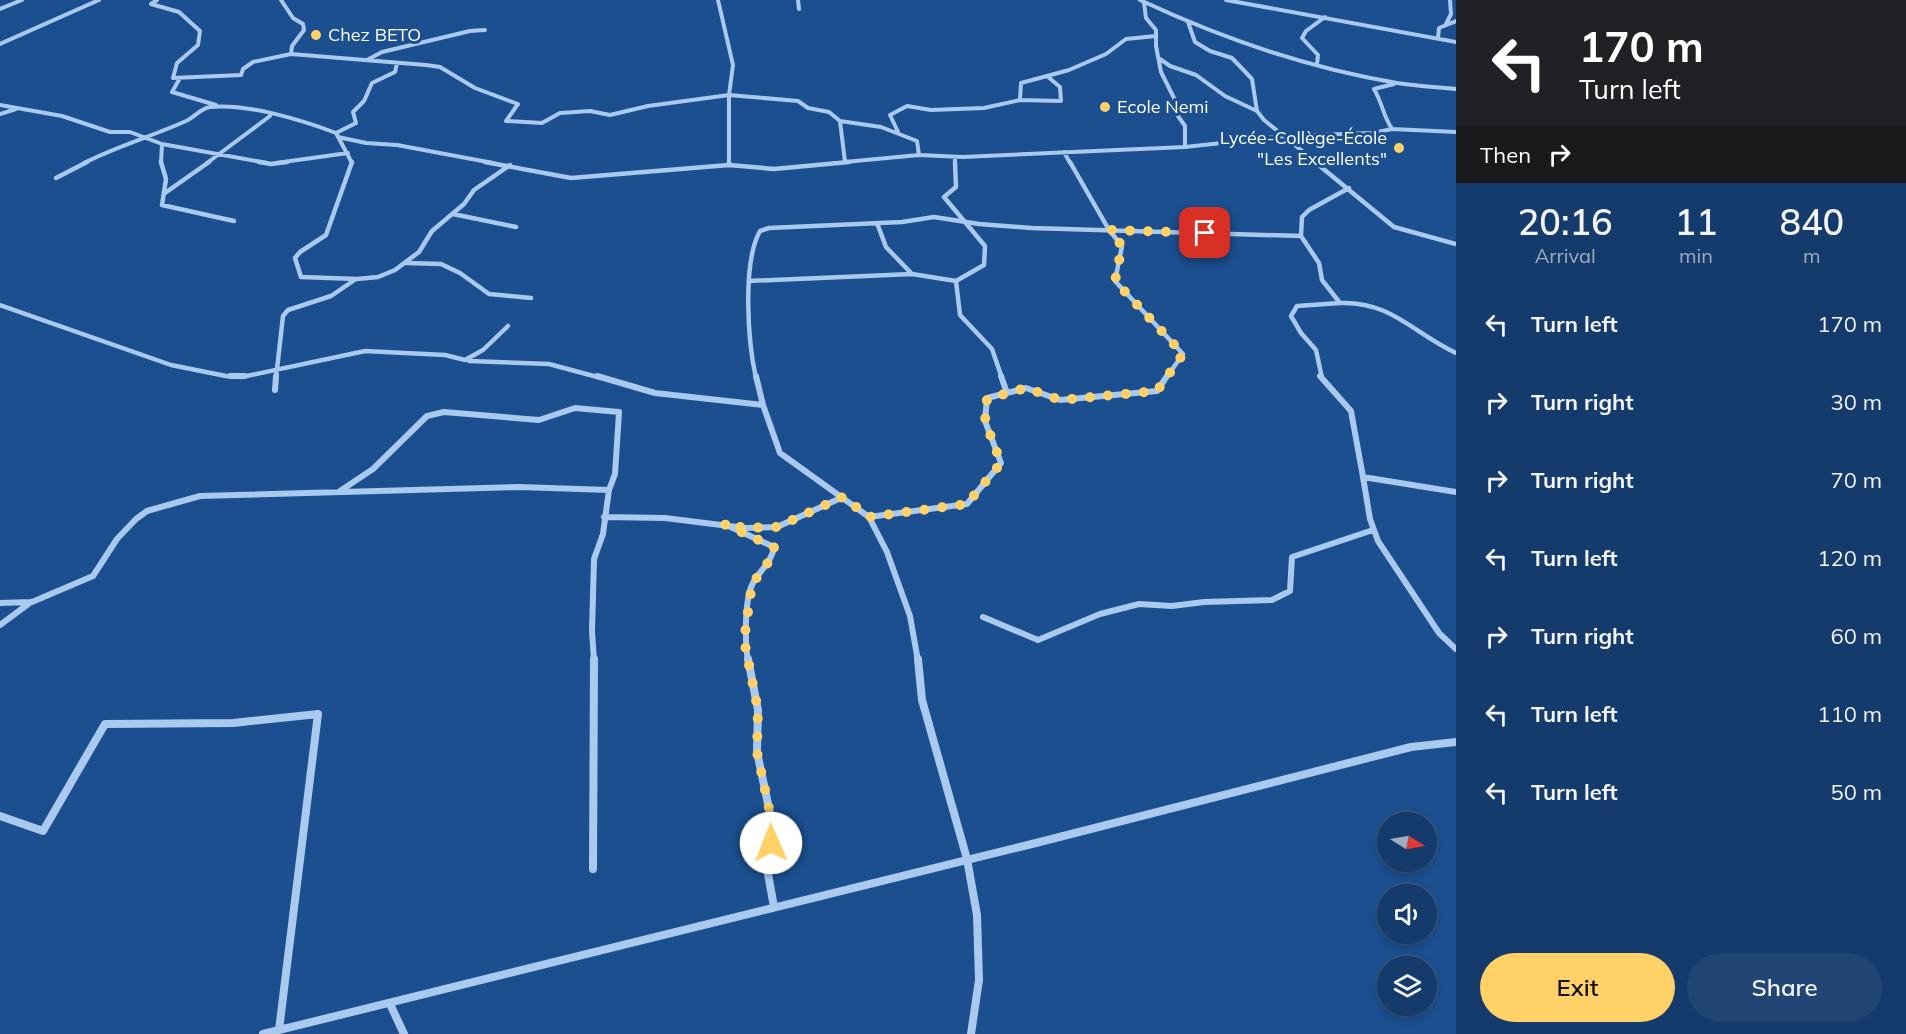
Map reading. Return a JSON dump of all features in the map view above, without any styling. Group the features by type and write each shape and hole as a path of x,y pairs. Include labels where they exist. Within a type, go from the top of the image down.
{"street":[{"path":"0,9 22,0"},
{"path":"0,44 99,0"},
{"path":"157,0 151,4 176,9 186,15 200,31 198,45 177,63 173,78 241,75 243,69 253,62 291,54 440,68 475,88 518,104 506,121 530,124 542,123 560,113 590,111 610,114 648,106 729,95 798,101 808,108 829,112 840,120 881,127 917,141 919,155"},
{"path":"281,0 293,18 303,24 304,30 292,46 291,54"},
{"path":"798,0 799,9"},
{"path":"1226,0 1456,42"},
{"path":"1445,24 1451,14 1450,0"},
{"path":"718,1 733,65 729,95 729,165"},
{"path":"1142,1 1188,22 1297,60 1397,83 1456,89"},
{"path":"1142,1 1146,18 1156,30 1161,72 1172,91 1178,116 1185,126 1185,147"},
{"path":"1317,64 1318,55 1302,38 1306,30 1325,17"},
{"path":"1438,38 1439,28 1456,21"},
{"path":"1188,22 1195,42 1210,51 1232,58 1252,79 1257,111"},
{"path":"366,60 382,52 461,33 485,30"},
{"path":"1020,99 1021,83 1069,70 1106,54 1126,39 1156,36"},
{"path":"1159,58 1170,66 1196,75 1225,96 1257,111 1264,120 1394,227 1456,244"},
{"path":"337,135 356,123 353,112 364,101 372,83 395,72 397,63"},
{"path":"899,134 890,115 907,106 931,110 984,108 1020,99 1061,101 1060,87 1046,75"},
{"path":"180,78 172,92 221,107 304,121 337,135 571,178 729,165 774,169 919,155 955,157 1185,147 1285,135 1349,135 1392,129 1456,132"},
{"path":"1392,129 1382,110 1382,102 1374,89 1397,83"},
{"path":"0,105 62,116 110,132 130,132 162,144 271,164 348,153"},
{"path":"56,178 104,153 189,120 205,108 221,107"},
{"path":"0,114 18,108"},
{"path":"165,193 270,116"},
{"path":"840,120 845,162"},
{"path":"337,135 352,162 326,235 300,252 295,258 301,277 357,279 378,277 406,263 419,252 432,231 464,204 474,190 510,165"},
{"path":"162,144 160,159 166,179 162,205 234,222"},
{"path":"869,517 967,504 1001,463 985,421 987,399 1026,388 1060,400 1157,391 1183,354 1115,281 1122,246 1110,230 1064,152"},
{"path":"749,281 912,274 956,281 984,265 986,246 944,197 956,187 955,157"},
{"path":"1340,303 1322,280 1319,263 1301,236 1302,217 1308,210 1349,188"},
{"path":"453,214 516,227"},
{"path":"971,1034 979,980 977,915 967,859 922,700 920,671 910,615 887,552 869,517 780,453 763,405 751,355 749,281 754,240 760,231 769,228 877,223 934,217 1031,228 1301,236"},
{"path":"877,223 886,247 912,274"},
{"path":"406,263 441,264 460,273 489,294 531,298"},
{"path":"275,390 283,316 288,310 331,296 357,279"},
{"path":"956,281 960,315 992,349 1007,393"},
{"path":"1456,353 1440,347 1393,313 1371,302 1297,306 1291,316 1301,333 1316,350 1320,376 1351,411 1373,530 1395,570 1418,598 1449,645 1456,649"},
{"path":"0,305 171,365 202,373 242,377 365,351 445,355 494,363 529,362 559,366 584,371 638,390 763,405"},
{"path":"465,360 482,352 508,326"},
{"path":"340,491 373,468 427,416 444,412 539,420 552,417 560,411 583,407 619,412 615,474 609,490 603,534 594,559 592,596 595,680 592,742 593,869"},
{"path":"1363,477 1456,492"},
{"path":"0,625 32,602 93,576 117,539 147,511 207,495 519,488 609,490"},
{"path":"604,517 665,518 745,528 777,527 843,497"},
{"path":"724,524 774,547 773,556 752,584 744,640 758,710 757,752 771,818 771,843 766,863 774,907"},
{"path":"983,617 1038,640 1100,614 1139,604 1172,606 1204,602 1272,600 1290,591 1292,557 1373,530"},
{"path":"0,603 32,602"},
{"path":"0,816 43,831 69,791 105,724 233,723 318,714 279,1030"},
{"path":"263,1034 1044,841 1411,747 1456,742"},
{"path":"390,1004 404,1034"}],"place":[{"name":"Chez BETO","path":"316,35"},
{"name":"Ecole Nemi","path":"1105,107"},
{"name":"Lycée-Collège-École \"Les Excellents\"","path":"1399,148"}],"route":[{"path":"771,843 771,818 757,752 758,710 744,640 752,584 773,556 774,547 724,524 745,528 777,527 843,497 869,517 967,504 1001,463 985,421 987,399 1026,388 1060,400 1157,391 1183,354 1115,281 1122,246 1110,230 1205,233"}]}
